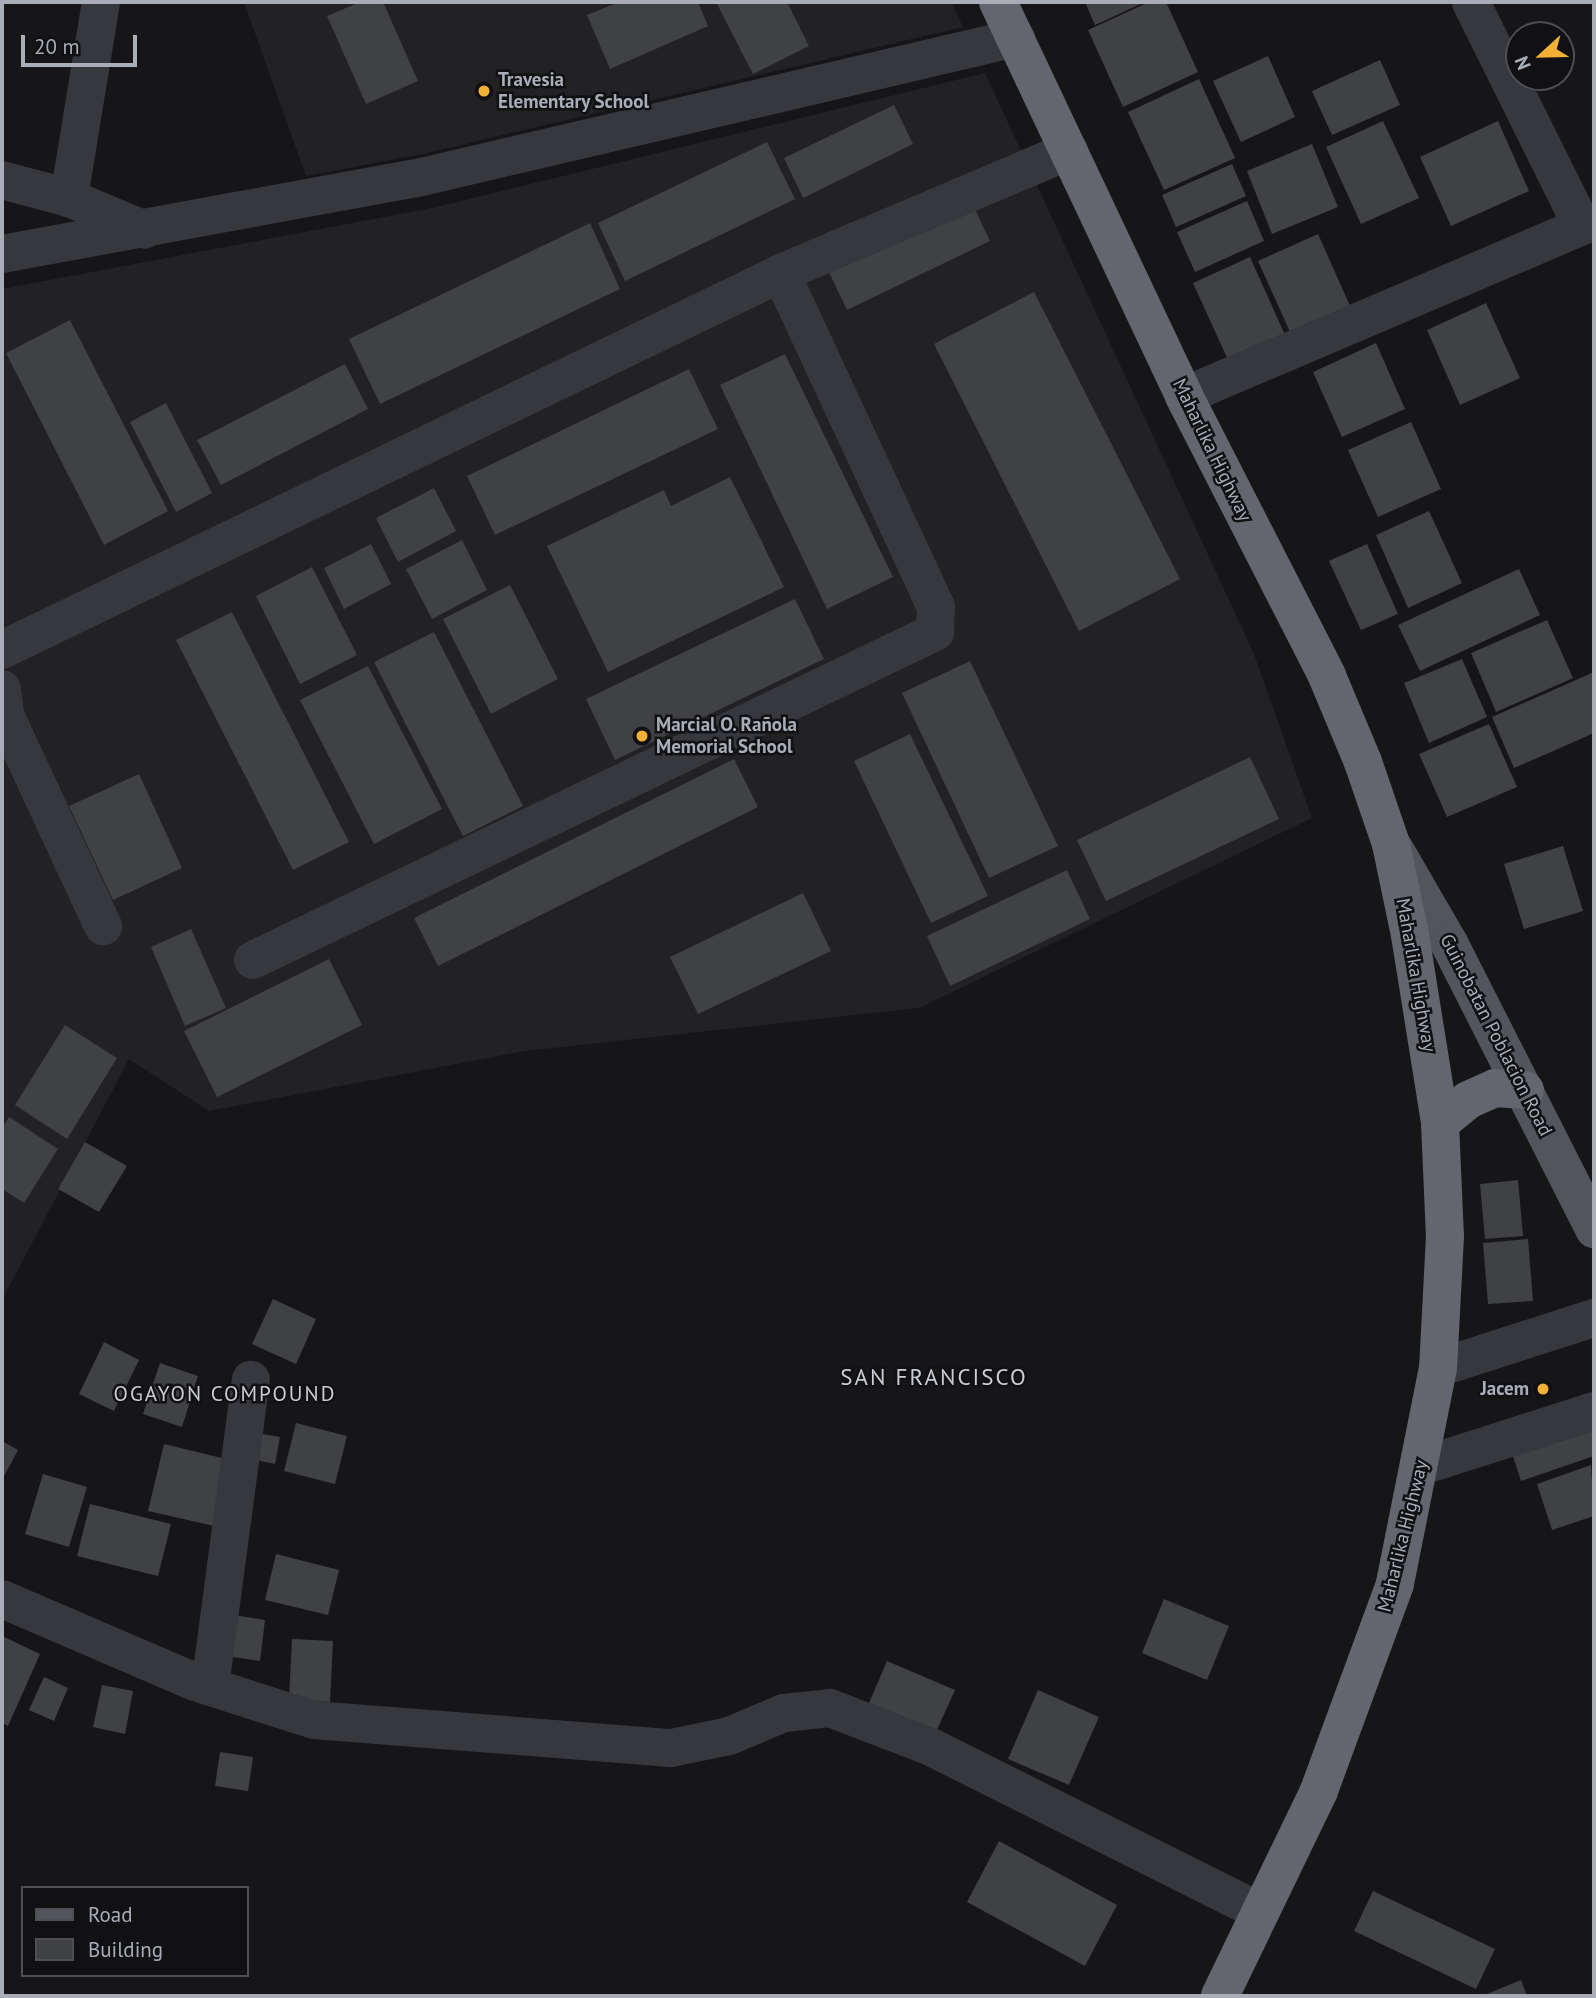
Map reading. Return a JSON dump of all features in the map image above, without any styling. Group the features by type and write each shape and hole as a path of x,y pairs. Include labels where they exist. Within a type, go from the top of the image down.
{"highway":[{"name":"Maharlika Highway","path":"998,2 1184,397 1328,676 1391,844 1426,1019 1440,1123 1445,1236 1438,1368 1422,1466 1395,1584 1360,1686 1319,1791 1220,1996"},
{"path":"1440,1123 1468,1100 1495,1088 1525,1090"}],"main road":[{"name":"Guinobatan Poblacion Road","path":"1391,844 1449,943 1594,1229"}],"street":[{"path":"69,198 101,2"},
{"path":"1184,397 1582,226 1471,2"},
{"path":"2,254 145,230 426,176 1016,38"},
{"path":"2,649 781,272 1069,150"},
{"path":"2,180 69,198 145,230"},
{"path":"253,960 935,632 936,607 781,272"},
{"path":"2,689 5,715 103,926"},
{"path":"1438,1368 1594,1318"},
{"path":"210,1686 251,1380"},
{"path":"1422,1466 1594,1411"},
{"path":"2,1599 210,1686 314,1720 671,1748 729,1735 784,1713 830,1708 931,1747 1260,1912"}],"shaded area":[{"name":"Travesia Elementary School","path":"244,2 951,2 963,27 422,154 306,176"},
{"name":"Marcial O. Rañola Memorial School","path":"985,73 1254,654 1312,818 919,1008 525,1051 209,1111 129,1059 2,1300 2,289 432,208"}],"building":[{"path":"360,2 383,2 418,81 366,104 327,16"},
{"path":"619,2 698,2 708,26 610,69 587,15"},
{"path":"716,2 787,2 809,46 753,74"},
{"path":"1085,2 1145,2 1095,25"},
{"path":"1149,2 1166,2 1198,72 1123,107 1088,30"},
{"path":"1268,56 1295,117 1241,142 1213,81"},
{"path":"1380,60 1400,105 1332,135 1312,91"},
{"path":"1199,79 1235,158 1164,190 1128,112"},
{"path":"894,105 913,144 803,198 784,158"},
{"path":"1383,121 1419,198 1361,224 1326,147"},
{"path":"1498,121 1529,191 1451,226 1420,157"},
{"path":"767,142 795,199 625,281 598,223"},
{"path":"1312,144 1338,207 1272,234 1247,171"},
{"path":"1232,164 1246,196 1176,227 1162,195"},
{"path":"969,197 990,241 847,310 826,266"},
{"path":"1247,201 1264,241 1195,272 1177,232"},
{"path":"590,223 620,289 380,404 349,339"},
{"path":"1318,234 1355,317 1295,343 1258,261"},
{"path":"1250,257 1290,346 1233,371 1193,283"},
{"path":"1034,292 1180,579 1079,631 934,344"},
{"path":"1486,303 1520,378 1460,405 1427,330"},
{"path":"70,320 168,511 104,545 6,353"},
{"path":"1376,343 1405,409 1342,437 1313,372"},
{"path":"785,354 893,577 827,609 720,385"},
{"path":"345,364 368,409 221,485 197,440"},
{"path":"689,369 718,429 495,535 467,476"},
{"path":"166,403 212,493 176,512 130,422"},
{"path":"1411,422 1441,489 1378,517 1348,450"},
{"path":"730,477 784,587 608,672 547,546 664,490 671,506"},
{"path":"434,488 456,531 398,562 376,518"},
{"path":"1429,511 1462,583 1408,608 1376,535"},
{"path":"462,540 487,590 432,619 406,569"},
{"path":"371,544 391,584 344,609 324,568"},
{"path":"1367,544 1398,614 1361,630 1329,561"},
{"path":"312,567 357,655 300,684 256,596"},
{"path":"1519,569 1540,615 1420,671 1398,625"},
{"path":"510,585 558,679 491,714 443,619"},
{"path":"795,599 824,659 615,760 586,699"},
{"path":"232,612 349,842 293,870 176,640"},
{"path":"1547,620 1573,678 1496,712 1471,653"},
{"path":"434,632 523,806 463,836 374,662"},
{"path":"1462,659 1487,717 1429,743 1404,683"},
{"path":"970,661 1058,846 989,878 902,693"},
{"path":"368,666 442,809 374,844 300,700"},
{"path":"1594,672 1594,733 1514,768 1492,717"},
{"path":"1489,724 1517,787 1447,817 1419,754"},
{"path":"910,734 988,896 931,923 854,761"},
{"path":"1250,757 1279,819 1106,901 1077,840"},
{"path":"734,759 758,807 438,966 414,918"},
{"path":"139,774 182,868 113,900 69,806"},
{"path":"1563,846 1583,911 1524,929 1504,864"},
{"path":"1067,870 1090,919 950,986 927,936"},
{"path":"803,893 831,951 698,1014 670,957"},
{"path":"191,929 226,1008 185,1026 151,947"},
{"path":"329,959 362,1025 217,1097 184,1031"},
{"path":"65,1025 117,1058 67,1139 15,1105"},
{"path":"9,1117 58,1149 24,1203 2,1189 2,1129"},
{"path":"85,1142 127,1166 99,1212 58,1189"},
{"path":"1518,1180 1523,1236 1485,1239 1480,1184"},
{"path":"1528,1239 1533,1301 1488,1304 1483,1243"},
{"path":"273,1299 316,1319 296,1364 252,1344"},
{"path":"104,1342 139,1360 114,1411 79,1394"},
{"path":"160,1363 198,1376 182,1427 143,1414"},
{"path":"1594,1415 1594,1456 1521,1481 1509,1444"},
{"path":"296,1423 347,1436 335,1484 284,1471"},
{"path":"262,1434 280,1437 275,1464 256,1460"},
{"path":"2,1441 18,1450 2,1480"},
{"path":"164,1444 230,1460 214,1526 148,1511"},
{"path":"1591,1465 1594,1516 1552,1530 1537,1484"},
{"path":"43,1474 87,1487 69,1547 25,1534"},
{"path":"90,1504 171,1524 158,1576 77,1556"},
{"path":"276,1554 339,1570 328,1615 265,1600"},
{"path":"1164,1599 1229,1626 1207,1680 1142,1653"},
{"path":"234,1615 265,1620 260,1661 227,1656"},
{"path":"2,1636 40,1654 8,1726 2,1723"},
{"path":"292,1639 333,1641 330,1702 289,1699"},
{"path":"887,1661 955,1690 936,1732 869,1703"},
{"path":"44,1677 68,1688 54,1721 29,1710"},
{"path":"102,1685 133,1691 125,1734 93,1727"},
{"path":"1038,1690 1099,1717 1069,1785 1008,1759"},
{"path":"220,1752 253,1757 248,1791 215,1786"},
{"path":"999,1841 1117,1905 1085,1966 967,1902"},
{"path":"1373,1891 1495,1949 1476,1989 1354,1931"},
{"path":"1521,1980 1527,1996 1482,1996"}],"place":[{"name":"Travesia Elementary School","path":"484,91"},
{"name":"Marcial O. Rañola Memorial School","path":"642,736"},
{"name":"Jacem","path":"1543,1389"}],"district":[{"name":"SAN FRANCISCO","path":"934,1377"},
{"name":"OGAYON COMPOUND","path":"225,1394"}]}
